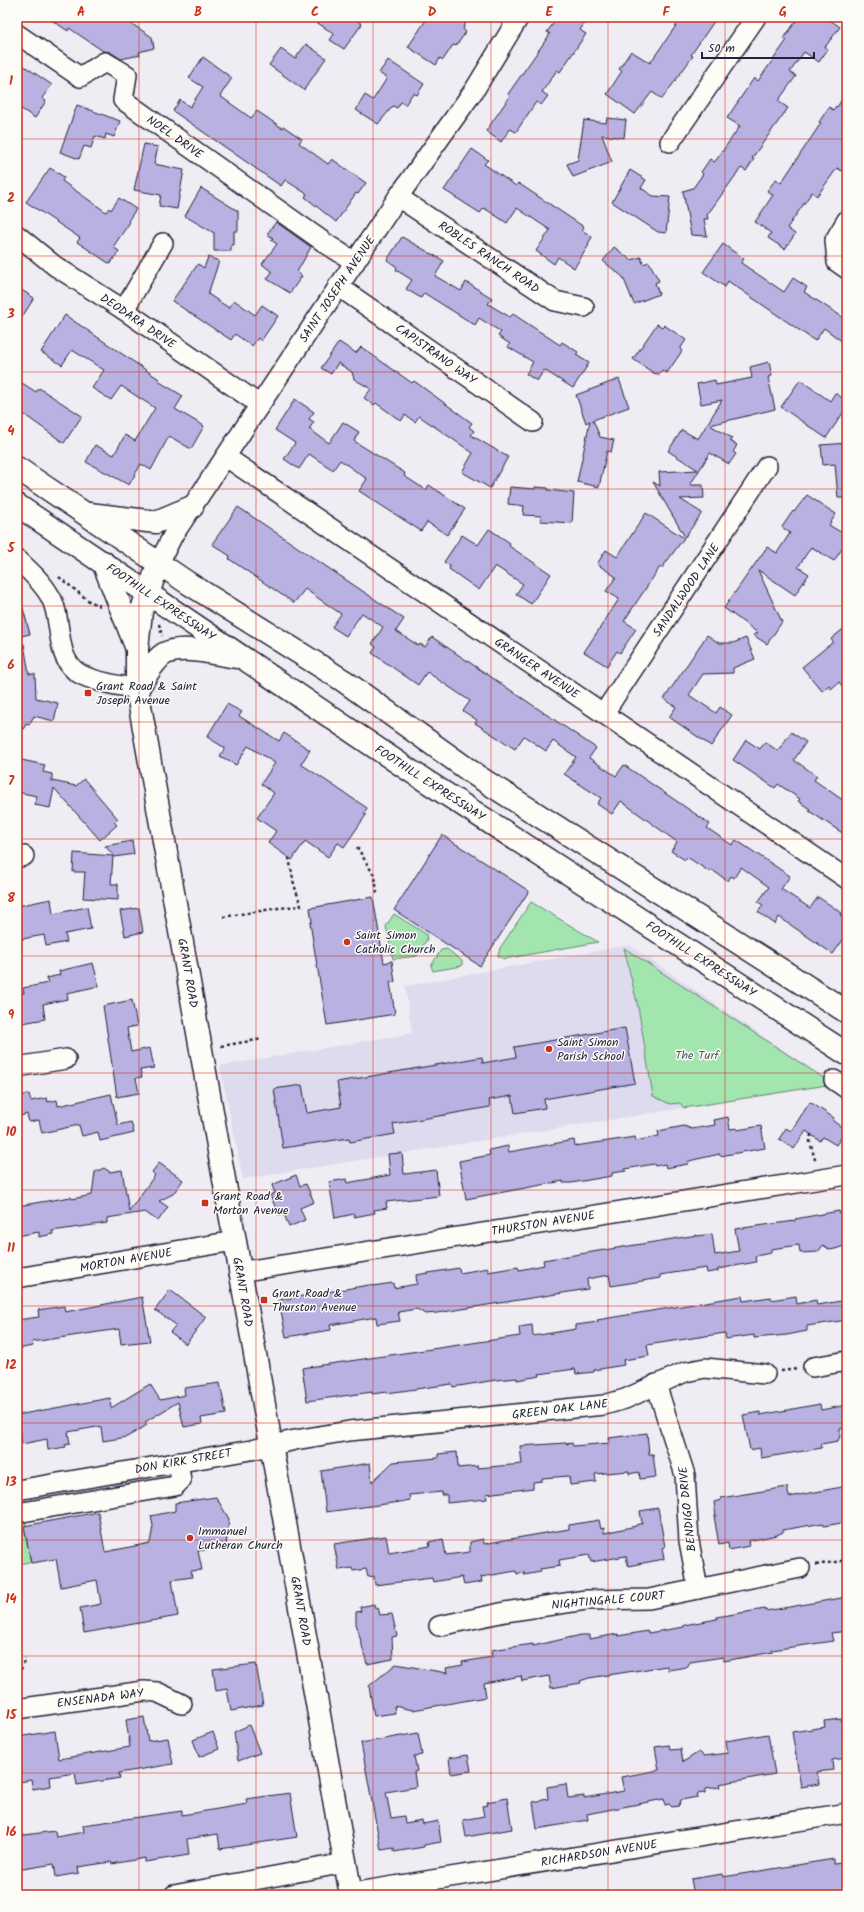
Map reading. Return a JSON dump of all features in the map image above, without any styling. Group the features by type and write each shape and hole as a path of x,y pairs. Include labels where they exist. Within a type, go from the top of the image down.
{"main road":[{"path":"17,468 159,563 344,681 477,776 847,1012"},
{"name":"FOOTHILL EXPRESSWAY","path":"17,504 103,562 147,594 409,770 847,1054"},
{"path":"85,514 156,522 192,507"},
{"path":"103,562 137,649"},
{"name":"GRANT ROAD","path":"159,563 141,612 137,649 137,688 150,767 211,1099 239,1272 351,1894"},
{"path":"137,688 156,662 167,653 181,650 199,651 245,659"}],"street":[{"name":"SAINT JOSEPH AVENUE","path":"159,563 172,537 226,458 398,197 475,89 519,17"},
{"path":"670,142 756,17"},
{"name":"NOEL DRIVE","path":"17,34 80,77 105,62 127,75 123,100 328,245 355,262"},
{"name":"ROBLES RANCH ROAD","path":"398,197 555,301 584,307"},
{"path":"847,220 835,240 837,262 847,269"},
{"name":"DEODARA DRIVE","path":"17,236 55,266 124,310 260,405"},
{"path":"124,310 163,243"},
{"name":"CAPISTRANO WAY","path":"338,286 533,422"},
{"name":"GRANGER AVENUE","path":"226,458 847,879"},
{"name":"SANDALWOOD LANE","path":"604,714 767,466"},
{"path":"17,559 31,572 51,596 64,652 70,665 80,674 94,679 137,688"},
{"path":"17,1067 66,1059"},
{"name":"THURSTON AVENUE","path":"239,1272 847,1175"},
{"name":"MORTON AVENUE","path":"17,1278 234,1242"},
{"path":"812,1367 847,1361"},
{"name":"GREEN OAK LANE","path":"350,1431 604,1405 625,1400 656,1384 685,1372 704,1368 765,1374"},
{"name":"BENDIGO DRIVE","path":"656,1384 680,1455 685,1475 689,1541 698,1589"},
{"name":"DON KIRK STREET","path":"17,1490 350,1431"},
{"path":"17,1513 175,1486 181,1480 178,1462"},
{"name":"NIGHTINGALE COURT","path":"439,1626 505,1612 586,1600 649,1599 800,1568"},
{"name":"ENSENADA WAY","path":"17,1709 144,1690 157,1692 182,1704"},
{"name":"RICHARDSON AVENUE","path":"351,1894 847,1813"},
{"path":"174,1895 345,1863"}],"path":[{"path":"53,573 89,601 100,606 104,606"},
{"path":"357,847 375,877 377,892"},
{"path":"223,917 278,908 301,906 294,884 289,858"},
{"path":"221,1046 262,1039"},
{"path":"811,1134 810,1142 820,1179"},
{"path":"765,1374 812,1367"},
{"path":"800,1568 847,1560"},
{"path":"17,1681 25,1658"}],"shaded area":[{"name":"Saint Simon Parish School","path":"629,945 833,1084 243,1179 220,1066 412,1033 405,986"}],"green space":[{"path":"531,902 598,942 504,959 498,956 500,948"},
{"path":"394,914 426,934 427,939 417,956 393,959 386,926"},
{"name":"The Turf","path":"624,948 833,1084 684,1108 680,1103 670,1104 653,1096 638,1007"},
{"path":"447,949 462,961 462,966 433,971 431,966 441,950"},
{"path":"26,1523 26,1526 24,1527 31,1562 17,1564 17,1524"}],"building":[{"path":"47,17 121,17 152,37 154,48 139,52 140,55 121,59 110,52 103,51 69,28 68,31"},
{"path":"309,17 353,17 362,24 344,49 330,40 334,34"},
{"path":"428,17 435,17 444,23 449,17 458,17 466,22 463,29 466,32 456,46 453,45 443,60 440,58 436,65 408,47"},
{"path":"558,17 589,17 580,30 586,34 560,72 557,70 542,92 548,96 541,105 536,102 516,132 510,129 501,142 486,131 510,96 508,94 550,34 547,32"},
{"path":"682,17 717,17 691,55 693,56 662,99 652,92 635,114 607,94 622,71 619,69 631,51 650,63"},
{"path":"799,17 826,17 840,27 825,47 828,49 819,62 804,52 790,72 796,76 778,101 788,108 752,158 754,159 746,171 741,168 707,215 708,219 704,219 707,236 691,235 683,191 693,188 703,174 701,172 710,159 714,162 717,159 740,126 727,118 754,78 758,81 787,40 784,38"},
{"path":"306,44 326,58 304,90 269,65 281,49 295,59"},
{"path":"203,57 232,78 220,96 251,118 257,111 282,128 283,126 302,139 299,143 328,164 332,159 366,183 358,194 356,193 336,222 305,197 307,194 285,180 281,186 173,111 180,100 190,107 203,87 189,78"},
{"path":"388,60 424,84 417,95 413,93 405,105 401,102 397,108 393,106 378,124 356,110 365,95 373,100 387,78 379,73"},
{"path":"17,61 52,85 42,98 46,101 35,118 17,106"},
{"path":"847,92 847,163 842,171 837,168 817,196 812,192 787,228 795,234 785,249 768,238 771,233 755,222 773,195 767,191 776,179 781,183 821,123 819,122 829,107 833,110 836,106 837,107"},
{"path":"77,105 120,121 114,137 106,134 105,139 95,136 91,148 84,146 79,159 60,152"},
{"path":"607,118 626,120 624,138 602,135 612,162 573,177 567,164 578,160 584,120 606,123"},
{"path":"144,144 158,147 154,164 184,170 177,209 159,206 161,195 134,190"},
{"path":"472,149 488,160 484,164 516,186 518,183 584,227 582,230 592,237 588,244 589,245 574,268 558,257 554,264 536,251 550,230 517,208 507,223 484,208 480,213 444,190"},
{"path":"50,168 64,177 62,181 106,212 109,208 111,210 119,198 136,209 128,221 130,222 113,247 119,251 110,264 77,242 80,238 26,202"},
{"path":"630,170 646,180 641,188 653,196 670,197 666,233 658,232 612,202"},
{"path":"201,188 238,211 238,231 234,231 234,245 231,245 231,251 214,251 214,233 185,216"},
{"path":"276,222 311,247 297,272 302,276 290,293 267,279 272,272 262,264 277,244 271,240 273,238 267,234"},
{"path":"402,237 444,261 435,276 461,291 466,282 492,298 488,304 510,317 513,314 560,345 562,342 578,352 576,355 589,363 573,388 544,370 537,381 526,374 533,362 508,347 510,344 498,336 501,332 479,318 475,325 424,293 421,298 406,289 412,280 396,270 397,267 387,260"},
{"path":"723,244 744,259 741,263 784,292 793,278 807,287 804,292 847,320 847,345 824,328 815,341 728,281 725,287 703,272"},
{"path":"614,247 631,260 641,257 643,264 649,262 659,281 655,283 659,294 634,304 623,277 603,261"},
{"path":"208,257 219,261 208,294 229,308 234,300 255,315 262,305 278,316 261,341 258,338 252,346 235,334 231,340 172,301 198,264 204,268"},
{"path":"17,287 34,298 17,325"},
{"path":"65,315 159,379 158,381 183,396 175,409 204,426 191,449 169,436 151,470 141,464 129,485 86,462 95,445 114,455 125,435 135,441 155,408 121,386 111,400 92,388 104,370 72,350 62,365 41,352"},
{"path":"657,324 662,327 664,325 686,340 680,349 682,351 667,373 662,370 659,375 656,373 655,374 633,359"},
{"path":"339,342 356,353 361,347 412,383 414,381 472,423 469,427 474,431 471,435 508,457 490,488 462,472 473,453 419,416 415,422 405,415 401,421 376,403 374,405 364,398 371,389 354,379 352,372 338,363 331,374 321,368"},
{"path":"769,362 772,376 768,377 775,409 710,425 732,438 730,441 737,445 733,452 736,454 729,464 710,453 690,485 703,485 704,498 680,499 702,513 685,537 653,482 660,486 659,472 698,470 668,451 682,430 698,439 722,400 701,404 697,384 715,380 716,385 752,378 750,367"},
{"path":"619,379 629,407 593,420 600,437 614,440 611,452 607,451 599,487 577,482 590,421 586,423 576,395"},
{"path":"800,380 830,401 835,393 847,401 847,407 826,438 781,407"},
{"path":"22,383 36,392 39,388 82,416 64,443 22,413 24,409 17,405 17,391"},
{"path":"295,399 314,412 309,419 314,422 309,429 329,443 343,422 359,432 354,441 405,473 404,476 426,490 429,485 465,509 447,535 427,522 421,531 359,491 367,479 340,460 333,470 309,454 299,469 284,459 295,443 275,430"},
{"path":"847,443 847,498 838,498 835,464 823,465 821,445"},
{"path":"510,487 535,489 535,487 548,488 548,490 574,493 572,523 540,521 541,516 523,515 524,506 508,504"},
{"path":"807,495 836,514 829,525 847,536 847,541 834,561 811,547 798,567 809,574 795,595 758,570 782,622 767,644 753,635 758,633 724,608 767,547 777,553 790,533 782,527"},
{"path":"238,507 404,619 396,631 419,646 420,644 425,647 432,637 596,748 589,758 616,776 624,765 710,824 707,828 732,845 736,840 790,876 781,889 810,908 818,897 842,913 840,915 847,920 847,934 833,954 779,917 775,924 758,912 763,905 758,902 769,887 741,867 734,878 731,876 728,881 712,870 710,872 687,857 685,860 671,851 677,842 621,801 612,814 597,804 601,798 564,774 576,757 553,741 546,751 524,736 515,749 475,723 477,720 463,711 470,701 427,672 418,685 372,653 376,647 372,644 383,627 362,613 346,636 332,627 341,614 305,589 294,603 229,559 230,556 212,544"},
{"path":"646,513 684,538 662,568 660,567 624,621 636,629 620,653 617,651 607,666 584,652 619,599 606,591 616,577 597,564 606,550 617,557"},
{"path":"489,529 510,543 509,546 551,574 531,604 516,594 523,584 495,566 479,590 449,569 450,566 444,562 462,535 478,545"},
{"path":"17,601 21,601 30,634 17,637"},
{"path":"847,626 847,692 839,682 831,689 829,685 822,691 802,667 833,642 831,639"},
{"path":"707,635 719,643 733,643 746,638 755,659 733,668 733,673 703,674 689,695 716,713 720,707 732,715 711,746 669,717 676,707 664,699"},
{"path":"17,644 24,644 29,674 35,674 36,698 58,703 54,721 34,716 29,725 26,724 17,741"},
{"path":"227,704 242,712 239,716 279,741 284,733 310,750 301,764 367,808 364,814 366,815 344,847 338,843 328,857 305,841 292,860 268,843 276,831 257,818 274,793 261,784 275,763 248,746 236,765 220,756 225,748 207,737"},
{"path":"791,732 806,742 794,760 817,776 814,780 847,803 847,836 809,811 810,809 798,801 800,799 778,784 775,788 733,760 746,740 760,749 765,742 778,751"},
{"path":"17,759 45,765 43,772 52,774 52,781 76,786 84,779 118,819 114,822 117,825 100,840 54,788 50,808 35,805 37,796 17,792"},
{"path":"442,835 529,891 480,966 394,910"},
{"path":"132,841 134,854 115,857 105,846"},
{"path":"74,853 113,856 111,884 118,884 118,900 83,898 85,872 73,872"},
{"name":"Saint Simon Catholic Church","path":"373,897 384,963 392,961 395,982 390,982 395,1014 327,1025 310,923 312,922 310,908"},
{"path":"51,899 53,914 87,907 91,929 65,934 67,942 46,946 44,935 17,940 17,906"},
{"path":"139,908 143,932 125,936 120,911"},
{"path":"93,963 99,986 67,993 68,999 43,1004 45,1019 17,1024 17,994 24,993 23,988 48,983 47,978 60,975 59,971"},
{"path":"132,1000 137,1026 127,1028 131,1052 150,1048 154,1068 140,1070 142,1077 136,1078 139,1093 117,1097 103,1006"},
{"path":"625,1028 635,1083 544,1099 545,1108 515,1113 512,1096 489,1100 490,1107 393,1124 395,1134 350,1142 349,1138 283,1148 274,1089 302,1085 307,1113 341,1107 337,1082 482,1057 483,1063 516,1057 514,1047"},
{"path":"29,1094 31,1101 47,1098 48,1102 57,1100 58,1106 111,1094 118,1125 131,1122 134,1133 100,1141 98,1132 82,1136 79,1125 42,1133 39,1120 29,1122 27,1114 17,1117 17,1097"},
{"path":"810,1102 834,1118 833,1121 846,1130 836,1145 823,1137 820,1141 806,1131 794,1149 779,1139 786,1128 791,1131"},
{"path":"728,1117 730,1129 737,1128 737,1130 761,1126 765,1148 720,1156 720,1154 693,1160 687,1162 688,1164 666,1168 665,1164 655,1166 654,1164 625,1169 626,1171 612,1173 612,1176 571,1183 563,1183 563,1181 466,1199 459,1161 490,1155 489,1150 508,1146 509,1152 574,1140 575,1146 635,1137 636,1141 659,1136 658,1131 684,1126 692,1129 715,1125 714,1120"},
{"path":"402,1153 404,1174 436,1170 439,1196 386,1202 387,1208 374,1210 375,1213 354,1217 354,1214 335,1218 329,1182 346,1179 347,1183 390,1175 388,1154"},
{"path":"159,1163 183,1180 173,1194 159,1201 168,1207 158,1221 145,1212 107,1218 107,1223 52,1231 53,1234 39,1237 39,1232 17,1236 17,1206 92,1195 95,1172 104,1168 110,1172 122,1170 129,1211 155,1175 152,1172"},
{"path":"296,1175 300,1186 306,1184 314,1202 300,1208 305,1220 289,1227 284,1214 279,1215 270,1195 275,1193 272,1185"},
{"path":"839,1211 840,1214 847,1213 847,1245 835,1249 830,1250 823,1245 818,1252 800,1253 799,1245 771,1249 771,1253 755,1256 756,1262 718,1269 718,1271 707,1273 706,1268 660,1275 660,1278 611,1286 609,1275 587,1279 588,1289 437,1313 425,1314 417,1309 398,1312 400,1321 377,1324 376,1317 330,1325 331,1330 286,1337 279,1300 369,1285 373,1286 393,1283 394,1288 417,1284 416,1275 459,1268 460,1273 488,1268 488,1272 518,1267 519,1270 544,1265 543,1260 697,1235 712,1234 715,1255 739,1251 735,1229 795,1221 795,1219"},
{"path":"170,1290 206,1317 186,1344 170,1332 176,1325 155,1310"},
{"path":"742,1296 743,1301 771,1297 771,1300 796,1296 797,1304 816,1300 817,1305 847,1300 847,1320 807,1326 807,1331 787,1335 754,1338 754,1335 726,1339 725,1333 647,1345 649,1356 623,1360 624,1365 594,1370 594,1372 576,1374 575,1369 539,1374 540,1376 517,1380 517,1378 496,1380 453,1387 452,1384 387,1393 372,1394 372,1392 307,1401 302,1368 520,1336 519,1327 532,1325 533,1336 576,1329 576,1325 598,1322 597,1320"},
{"path":"142,1297 150,1341 121,1344 119,1329 32,1342 33,1346 17,1349 17,1320 39,1317 38,1310 64,1306 65,1312"},
{"path":"220,1383 226,1414 201,1418 202,1424 184,1427 178,1402 145,1422 147,1425 127,1437 103,1441 101,1428 97,1427 68,1432 70,1444 65,1445 66,1447 48,1450 47,1439 22,1444 17,1415 110,1398 111,1408 150,1384 160,1400 185,1395 184,1388"},
{"path":"820,1404 821,1410 847,1405 847,1427 840,1428 840,1436 838,1441 821,1444 822,1448 761,1458 760,1448 750,1450 743,1415 760,1412 760,1415"},
{"path":"647,1433 649,1454 653,1454 656,1477 640,1479 639,1472 629,1474 629,1471 595,1474 596,1482 570,1485 569,1476 542,1478 542,1481 533,1482 533,1488 486,1494 487,1499 447,1503 447,1495 442,1495 442,1492 409,1495 410,1500 400,1502 326,1512 321,1471 370,1463 372,1482 393,1462 438,1458 438,1454 457,1452 458,1468 478,1466 478,1468 522,1464 520,1446 572,1443 573,1446 610,1443 609,1438"},
{"path":"847,1486 847,1522 824,1526 823,1523 783,1530 783,1532 777,1535 748,1541 749,1546 729,1550 728,1543 719,1545 714,1516 716,1516 714,1502 721,1500 721,1498 787,1487 789,1497"},
{"path":"216,1497 229,1519 226,1546 198,1551 202,1570 191,1571 192,1577 172,1580 178,1616 84,1633 80,1608 101,1604 97,1580 61,1587 56,1559 31,1563 24,1526 98,1512 105,1552 150,1543 153,1526 151,1516 175,1511 175,1503"},
{"path":"658,1508 665,1547 662,1548 664,1559 628,1566 626,1556 591,1562 589,1555 559,1560 560,1566 540,1569 541,1572 524,1575 524,1572 517,1574 516,1571 481,1577 482,1582 464,1585 462,1577 433,1582 432,1578 375,1585 374,1576 368,1577 366,1569 353,1571 352,1568 339,1570 334,1544 386,1536 389,1553 430,1546 429,1542 443,1539 446,1555 470,1552 470,1542 483,1539 484,1544 569,1529 569,1525 599,1520 601,1529 604,1528 604,1533 636,1526 642,1523 640,1511"},
{"path":"847,1597 847,1631 831,1633 833,1641 772,1650 773,1652 724,1661 723,1657 690,1662 687,1667 668,1670 667,1666 589,1678 580,1681 581,1683 551,1688 549,1676 522,1681 521,1676 484,1683 486,1697 413,1710 394,1706 395,1713 374,1716 369,1686 396,1664 447,1673 446,1668 463,1665 462,1662 492,1657 491,1650 533,1644 533,1646 581,1635 589,1635 589,1639 618,1634 618,1636 648,1631 648,1633 684,1627 684,1625 717,1619 716,1617 765,1609 766,1611"},
{"path":"374,1604 375,1609 378,1608 380,1615 392,1614 397,1636 392,1637 393,1659 367,1664 356,1623 356,1612 361,1611 360,1607"},
{"path":"256,1664 263,1705 231,1711 227,1689 216,1691 213,1669"},
{"path":"144,1717 148,1741 168,1738 173,1764 119,1773 120,1778 77,1785 75,1773 50,1777 51,1786 33,1789 31,1780 19,1782 17,1770 17,1737 55,1731 59,1759 130,1747 126,1720"},
{"path":"841,1719 847,1758 832,1760 833,1770 817,1772 819,1784 801,1787 792,1732 825,1727 824,1721"},
{"path":"249,1725 260,1753 238,1761 234,1732"},
{"path":"213,1732 219,1749 199,1757 193,1740"},
{"path":"418,1733 422,1755 414,1756 417,1771 414,1772 416,1787 386,1792 391,1818 404,1816 405,1823 422,1820 423,1824 438,1821 441,1842 424,1845 424,1847 394,1852 394,1848 381,1850 361,1743"},
{"path":"768,1734 775,1774 719,1784 720,1787 705,1789 705,1793 697,1794 698,1797 681,1800 679,1806 672,1807 669,1804 665,1805 664,1799 587,1814 588,1820 537,1829 533,1802 548,1799 547,1787 566,1784 568,1798 584,1796 584,1798 624,1791 621,1777 659,1770 655,1747 669,1745 670,1750 681,1749 683,1762 699,1752 704,1756 728,1753 726,1741"},
{"path":"468,1755 471,1771 451,1774 449,1758"},
{"path":"290,1793 297,1837 220,1849 218,1834 187,1839 189,1855 145,1862 145,1858 112,1864 111,1862 78,1867 79,1873 56,1877 54,1864 17,1870 17,1836 55,1831 56,1837 84,1832 83,1825 182,1811 182,1815 247,1804 246,1799"},
{"path":"507,1798 512,1829 466,1837 463,1820 484,1816 482,1806 488,1805 487,1802"},
{"path":"834,1859 834,1864 847,1862 847,1890 814,1895 694,1895 691,1879 722,1874 723,1877"}],"place":[{"name":"Grant Road & Saint Joseph Avenue","path":"88,693"},
{"name":"Saint Simon Catholic Church","path":"347,942"},
{"name":"Saint Simon Parish School","path":"549,1049"},
{"name":"Grant Road & Morton Avenue","path":"205,1203"},
{"name":"Grant Road & Thurston Avenue","path":"264,1300"},
{"name":"Immanuel Lutheran Church","path":"190,1538"}]}
